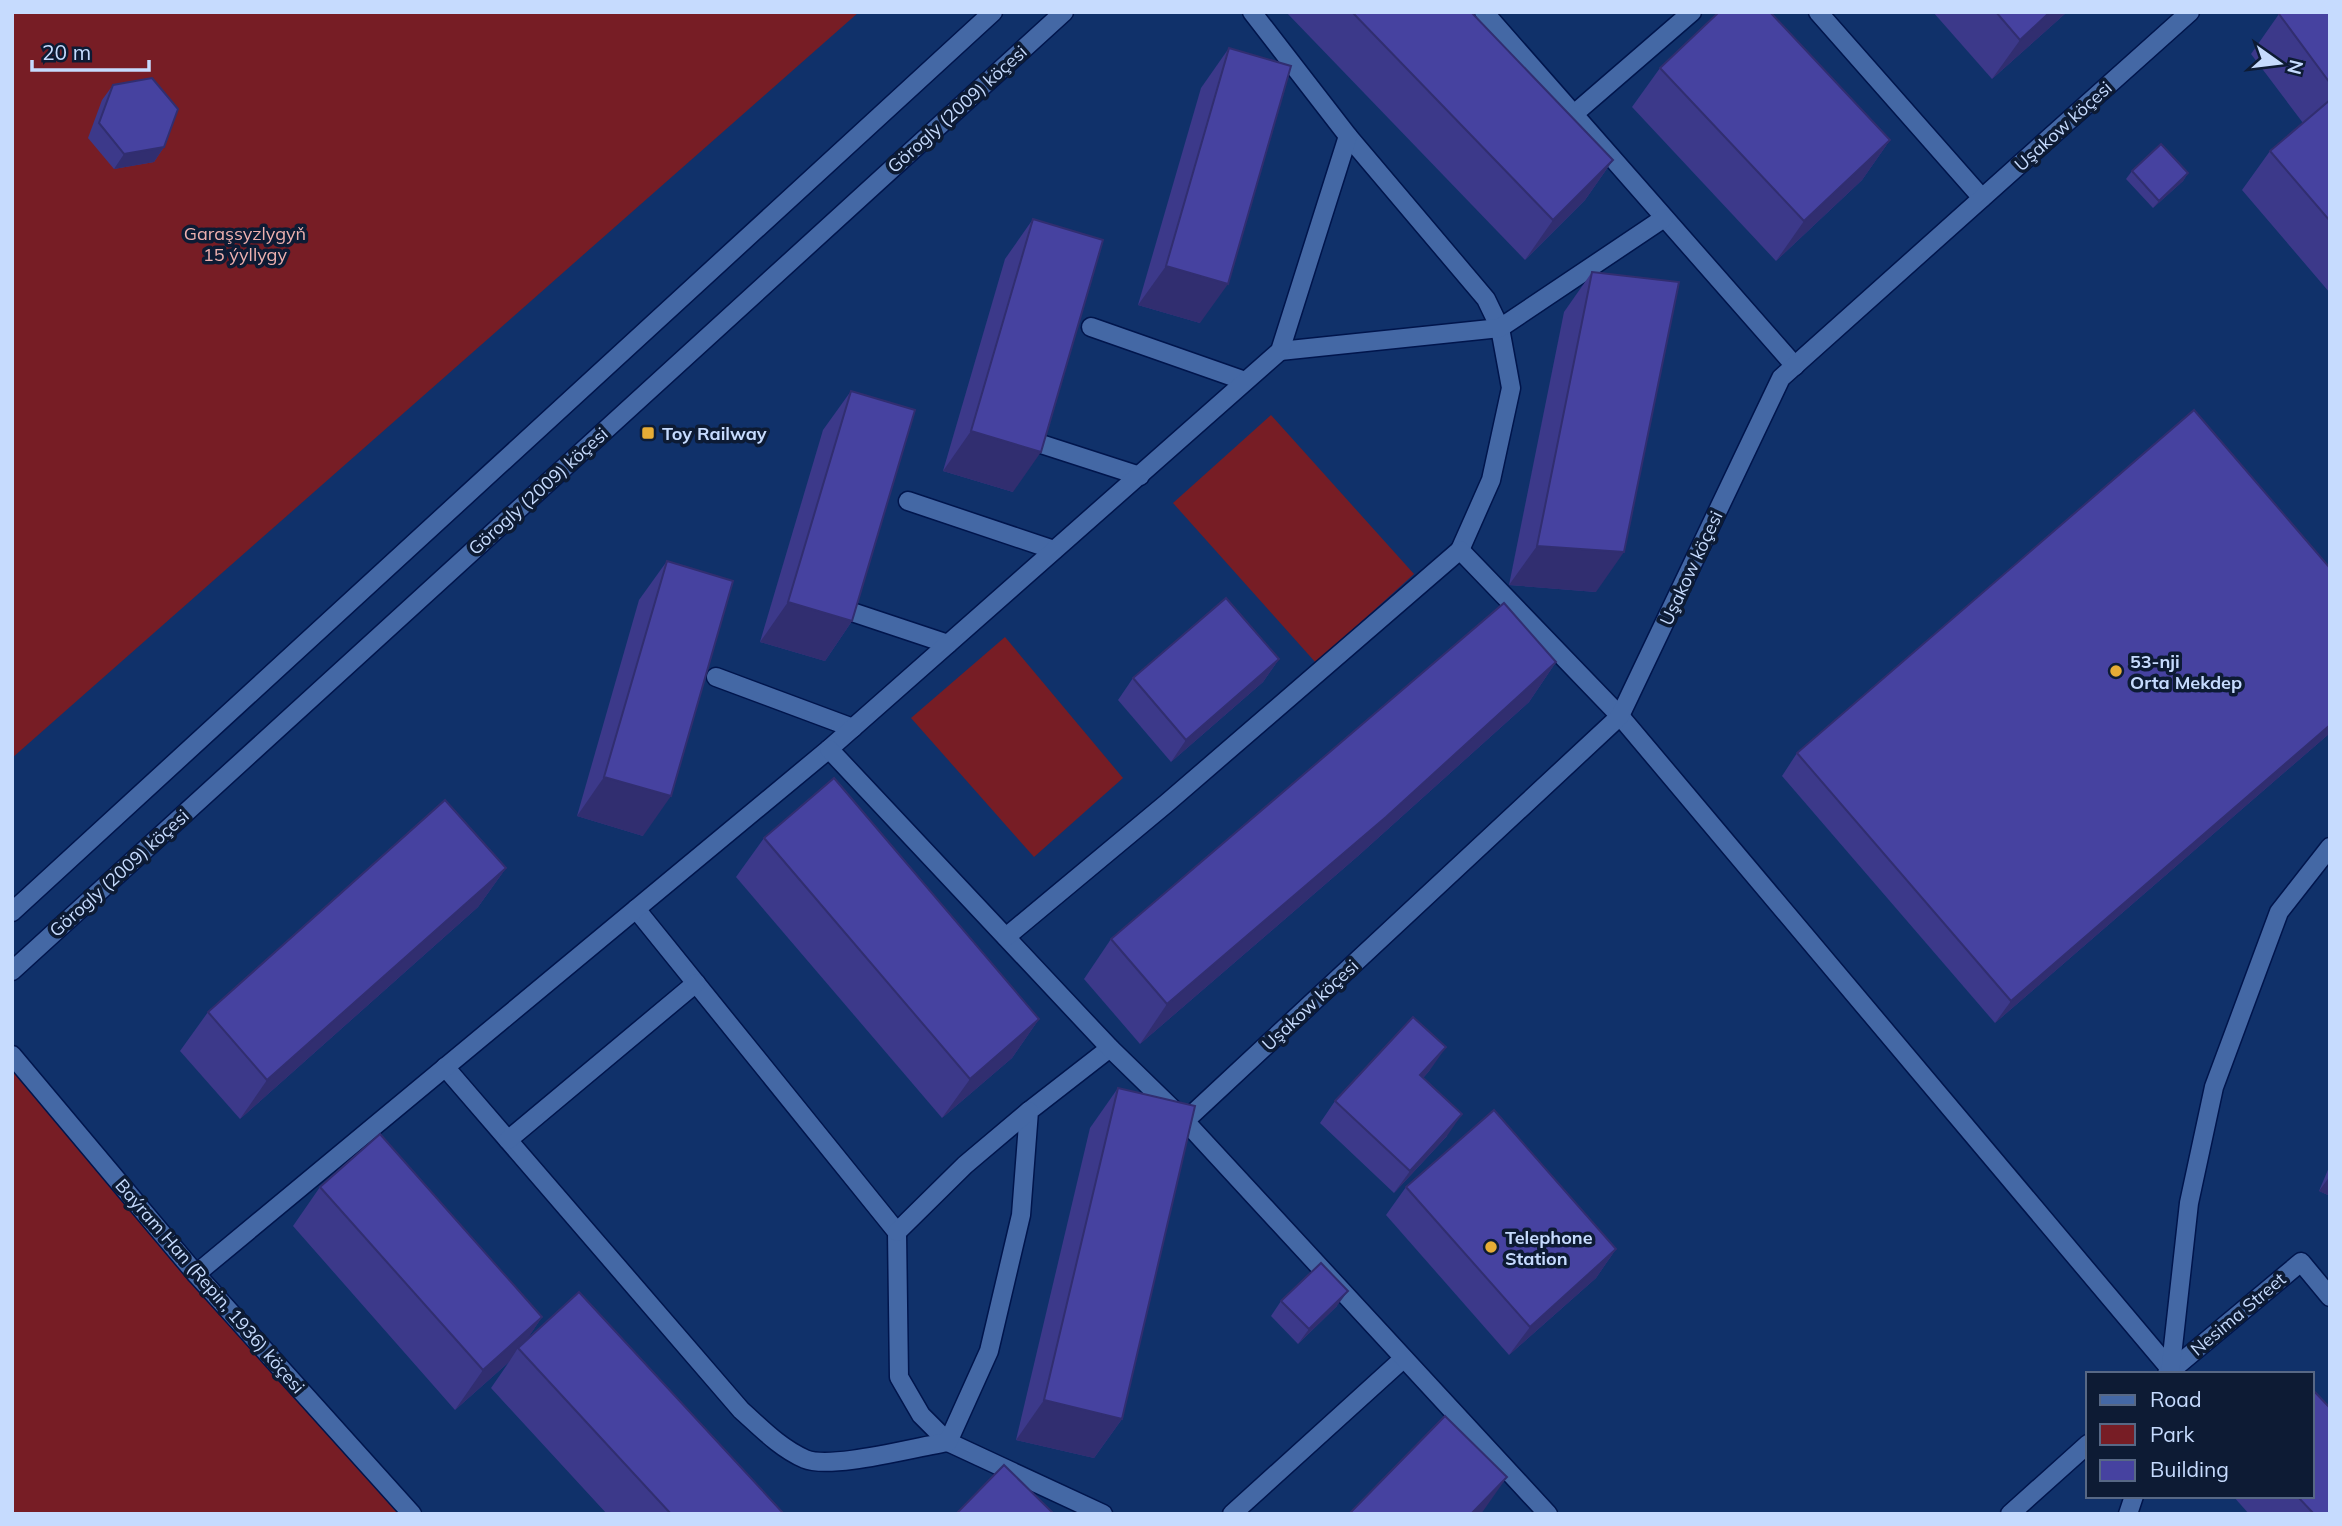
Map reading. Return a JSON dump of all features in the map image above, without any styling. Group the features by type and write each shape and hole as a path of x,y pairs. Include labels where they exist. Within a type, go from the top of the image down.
{"street":[{"path":"12,912 993,12"},
{"name":"Görogly (2009) köçesi","path":"12,971 1064,12"},
{"path":"1006,937 1178,794 1460,550 1492,480 1511,388 1500,328 1486,299 1348,136 1252,12"},
{"path":"1484,12 1795,366"},
{"path":"1574,114 1692,12"},
{"path":"1818,12 1982,198"},
{"name":"Uşakow köçesi","path":"1185,1121 1620,716 1781,378 2190,12"},
{"path":"196,1274 829,749 1280,351 1348,136"},
{"path":"1280,351 1500,328 1664,218"},
{"path":"1091,327 1245,381"},
{"path":"1041,444 1140,476"},
{"path":"908,501 1054,550"},
{"path":"1460,550 1620,716 2169,1372"},
{"path":"852,612 948,644"},
{"path":"716,677 853,727"},
{"path":"829,749 1110,1048 1185,1121 1548,1514"},
{"path":"2169,1372 2189,1203 2214,1087 2279,912 2330,847"},
{"path":"636,909 897,1232 899,1377 921,1415 948,1442 1103,1514"},
{"path":"508,1140 696,983"},
{"path":"897,1232 965,1165 1110,1048"},
{"name":"Baýram Han (Repin, 1936) köçesi","path":"12,1055 196,1274 412,1514"},
{"path":"445,1067 741,1410 774,1441 807,1460 840,1464 871,1455 948,1442"},
{"path":"948,1442 989,1351 1021,1215 1029,1111"},
{"name":"Nesima Street","path":"2169,1372 2301,1262 2330,1297"},
{"path":"1232,1514 1403,1359"},
{"path":"2010,1514 2086,1446"}],"green space":[{"name":"Garaşsyzlygyň 15 ýyllygy","path":"12,12 859,12 12,758"},
{"path":"1271,415 1414,574 1316,663 1173,503"},
{"path":"1005,637 1123,778 1034,857 911,718"},
{"path":"12,1054 418,1514 12,1514"}],"building":[{"path":"1352,12 1471,12 1613,160 1553,220"},
{"path":"1719,12 1770,12 1890,140 1804,221 1660,68"},
{"path":"1996,12 2050,12 2020,40"},
{"path":"2330,12 2330,83 2279,14"},
{"path":"1229,48 1291,66 1228,284 1166,266"},
{"path":"152,78 178,109 164,147 124,154 99,123 113,85"},
{"path":"2330,100 2330,221 2270,151"},
{"path":"2161,144 2188,173 2159,201 2132,171"},
{"path":"1033,219 1103,240 1041,452 971,431"},
{"path":"1592,272 1679,282 1624,552 1537,546"},
{"path":"851,391 915,410 852,621 788,602"},
{"name":"53-nji Orta Mekdep","path":"2194,410 2330,568 2330,725 2011,1001 1797,753"},
{"path":"667,561 733,581 671,796 604,777"},
{"path":"1226,598 1279,659 1186,740 1133,678"},
{"path":"1504,603 1556,662 1386,817 1167,1004 1111,939"},
{"path":"834,778 1039,1019 970,1079 764,838"},
{"path":"445,800 506,868 267,1080 208,1012"},
{"path":"1413,1017 1446,1047 1420,1075 1462,1114 1410,1171 1335,1101"},
{"path":"1118,1088 1195,1106 1122,1419 1044,1400"},
{"name":"Telephone Station","path":"1494,1110 1616,1249 1530,1327 1406,1187"},
{"path":"380,1134 542,1317 483,1370 320,1187"},
{"path":"1321,1263 1348,1291 1309,1329 1281,1301"},
{"path":"579,1292 784,1514 671,1514 518,1348"},
{"path":"2314,1391 2330,1408 2330,1514 2314,1514 2299,1498 2314,1498"},
{"path":"1445,1416 1507,1477 1471,1514 1349,1514"},
{"path":"1004,1465 1054,1514 956,1514"}],"place":[{"name":"Toy Railway","path":"648,433"},
{"name":"53-nji Orta Mekdep","path":"2116,671"},
{"name":"Telephone Station","path":"1491,1247"}]}
